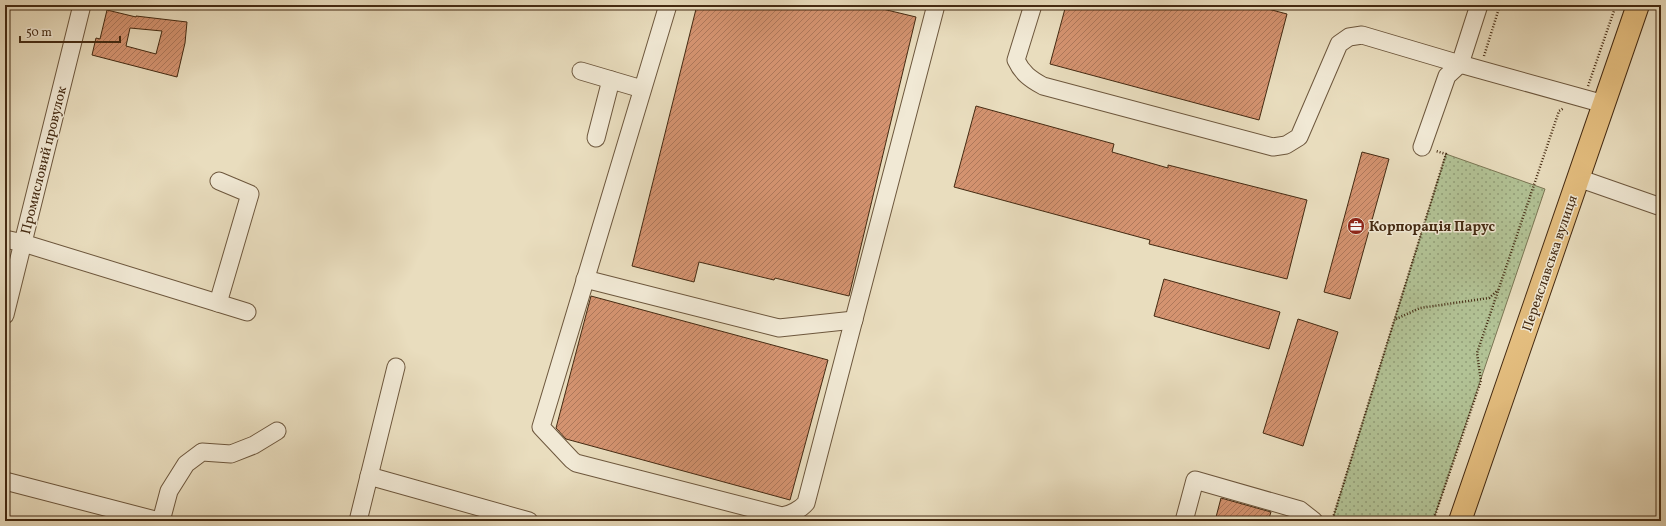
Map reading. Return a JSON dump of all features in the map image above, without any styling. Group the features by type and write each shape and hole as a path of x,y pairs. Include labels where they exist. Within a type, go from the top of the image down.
{"main road":[{"name":"Переяславська вулиця","path":"1460,521 1578,178 1594,101 1638,5"}],"street":[{"name":"Промисловий провулок","path":"5,315 82,5"},
{"path":"668,5 541,424 543,431 576,463 782,516 801,508 806,503 936,5"},
{"path":"1032,5 1016,60 1021,70 1031,80 1043,86 1273,147 1286,145 1299,137 1339,44 1349,37 1362,35 1480,70 1594,101"},
{"path":"1422,147 1447,76 1460,64 1478,5"},
{"path":"581,71 642,89"},
{"path":"596,138 610,80"},
{"path":"1578,178 1661,207"},
{"path":"218,303 250,194 219,181"},
{"path":"5,239 23,243 247,312"},
{"path":"585,279 779,328 854,320"},
{"path":"358,521 396,367"},
{"path":"5,481 160,521 169,491 186,464 202,452 230,454 254,445 277,430"},
{"path":"369,476 529,521"},
{"path":"1184,521 1195,480 1300,510 1314,521"}],"path":[{"path":"1480,70 1500,5"},
{"path":"1433,521 1481,381 1477,353 1559,111 1594,101 1616,5"},
{"path":"1332,521 1446,154 1422,147"},
{"path":"1395,320 1420,308 1489,298 1498,289"}],"green space":[{"path":"1446,154 1545,189 1433,521 1332,521"}],"building":[{"path":"697,5 866,5 916,17 849,296 699,262 694,282 632,266"},
{"path":"1066,5 1253,5 1287,14 1259,120 1050,64"},
{"path":"107,10 136,17 187,22 185,43 177,77 92,55 96,38 100,39","holes":["130,28 162,31 156,54 126,46"]},
{"path":"976,106 1114,144 1112,152 1168,168 1168,165 1307,200 1287,279 1149,244 1150,240 954,187"},
{"name":"Корпорація Парус","path":"1362,152 1389,159 1350,299 1324,292"},
{"path":"1164,279 1280,312 1269,349 1154,316"},
{"path":"591,296 828,360 790,500 566,439 556,428"},
{"path":"1298,319 1338,332 1303,446 1263,433"},
{"path":"1221,498 1271,512 1268,521 1215,521"}],"place":[{"name":"Корпорація Парус","path":"1356,226"}]}
